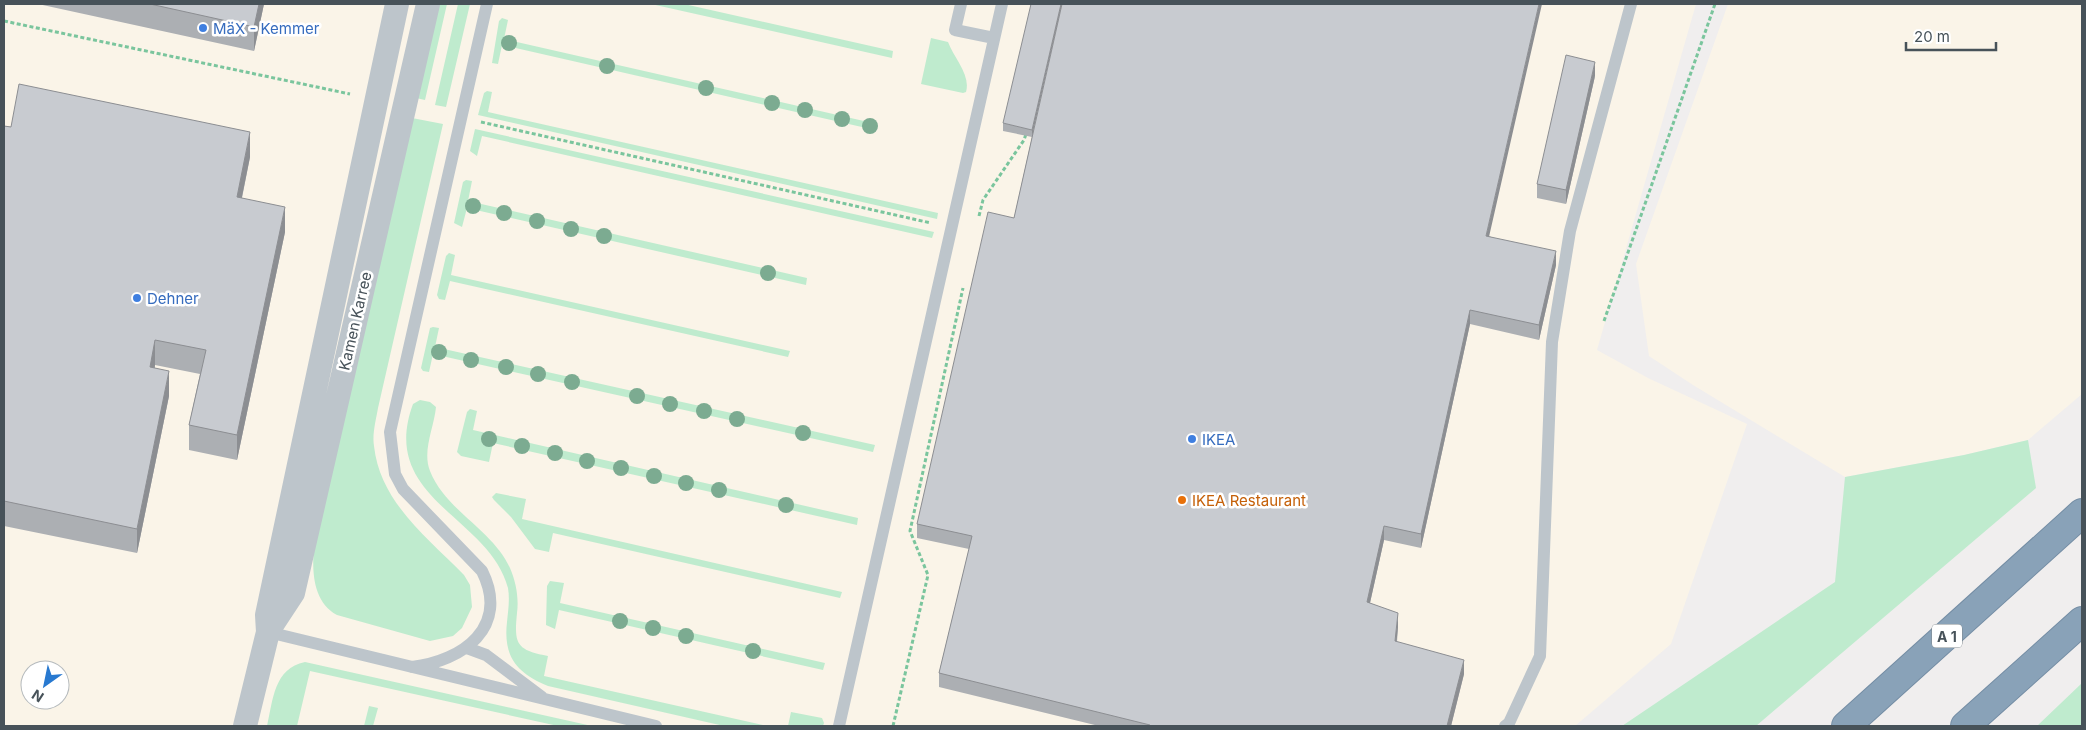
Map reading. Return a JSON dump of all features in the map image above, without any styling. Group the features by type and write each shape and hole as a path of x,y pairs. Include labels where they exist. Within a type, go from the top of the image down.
{"highway":[{"name":"A 1","path":"1846,726 2082,513"},
{"path":"1965,726 2082,621"}],"street":[{"name":"Kamen Karree","path":"245,726 268,632 267,615 375,100 397,4"},
{"name":"Kamen Karree","path":"268,632 293,593 428,4"}],"lane":[{"path":"412,667 443,661 467,648 488,621 491,598 488,584 482,571 403,489 395,474 390,432 487,4"},
{"path":"961,4 955,30 994,38"},
{"path":"839,726 1002,4"},
{"path":"1505,726 1509,723 1540,656 1552,342 1570,231 1631,4"},
{"path":"268,632 656,726"},
{"path":"467,648 486,656 547,701"}],"path":[{"path":"1604,321 1715,4"},
{"path":"4,21 375,100"},
{"path":"461,117 974,234 983,200 1024,140 1027,130"},
{"path":"893,726 928,575 910,531 964,282"}],"shaded area":[{"path":"4,4 1696,4 1597,350 1648,378 1747,424 1671,644 1575,726 4,726"},
{"path":"1728,4 2082,4 2082,394 2028,440 1964,455 1845,477 1693,385 1649,356 1636,264"}],"green space":[{"path":"438,4 447,4 425,100 416,98"},
{"path":"458,4 470,4 446,107 435,105"},
{"path":"651,4 684,4 893,51 892,58"},
{"path":"502,18 508,20 504,39 877,124 875,130 502,45 498,64 492,63 499,21"},
{"path":"931,38 948,42 964,73 967,86 966,92 963,93 921,84"},
{"path":"487,91 492,92 488,112 938,213 937,219 478,115 484,93"},
{"path":"412,118 443,124 378,408 374,427 374,441 378,466 385,484 395,501 407,517 464,575 470,585 472,607 462,628 453,636 430,641 337,615 329,609 318,593 313,565 314,545"},
{"path":"475,129 934,232 932,238 482,136 477,156 470,151"},
{"path":"466,180 472,181 468,201 807,278 806,285 467,208 462,227 454,223 463,182"},
{"path":"449,253 455,255 451,275 790,351 788,357 450,281 445,300 439,299 437,295 446,256"},
{"path":"430,328 439,328 435,347 875,445 873,452 433,354 429,372 423,371 421,368"},
{"path":"420,400 430,402 436,407 427,456 430,471 437,485 447,498 492,542 510,568 517,596 517,639 523,648 548,656 544,676 767,726 724,726 548,686 520,669 514,662 507,645 509,592 497,563 480,542 440,505 423,485 410,463 406,436 413,404"},
{"path":"470,409 477,411 473,430 858,518 857,525 493,443 489,462 461,456 457,452 467,412"},
{"path":"2028,440 2036,488 1756,726 1622,726 1835,582 1845,477 1964,455"},
{"path":"496,493 526,499 522,519 842,592 840,598 553,533 549,552 535,549 511,517 494,500 492,497"},
{"path":"550,581 564,583 560,603 825,663 823,670 559,610 555,629 546,625 547,586"},
{"path":"305,662 592,726 558,726 310,671 297,726 267,726 273,696 281,678 295,665"},
{"path":"2082,683 2082,726 2037,726"},
{"path":"369,706 378,708 373,726 364,726"},
{"path":"791,712 822,718 823,726 788,726"}],"building":[{"path":"150,4 259,4 254,27"},
{"path":"1031,4 1061,4 1032,130 1003,123"},
{"name":"IKEA","path":"1062,4 1539,4 1486,236 1556,251 1539,325 1470,310 1421,534 1384,526 1367,602 1398,613 1395,641 1464,660 1447,726 1150,726 939,673 972,536 917,524 988,212 1014,218"},
{"path":"1566,55 1595,62 1566,190 1537,184"},
{"name":"Dehner","path":"19,84 250,132 237,197 285,207 237,435 189,425 206,350 155,340 150,367 169,371 137,529 4,501 4,126 11,127"}],"place":[{"name":"MäX - Kemmer","path":"203,28"},
{"name":"Dehner","path":"137,298"},
{"name":"IKEA","path":"1192,439"},
{"name":"IKEA Restaurant","path":"1182,500"}]}
